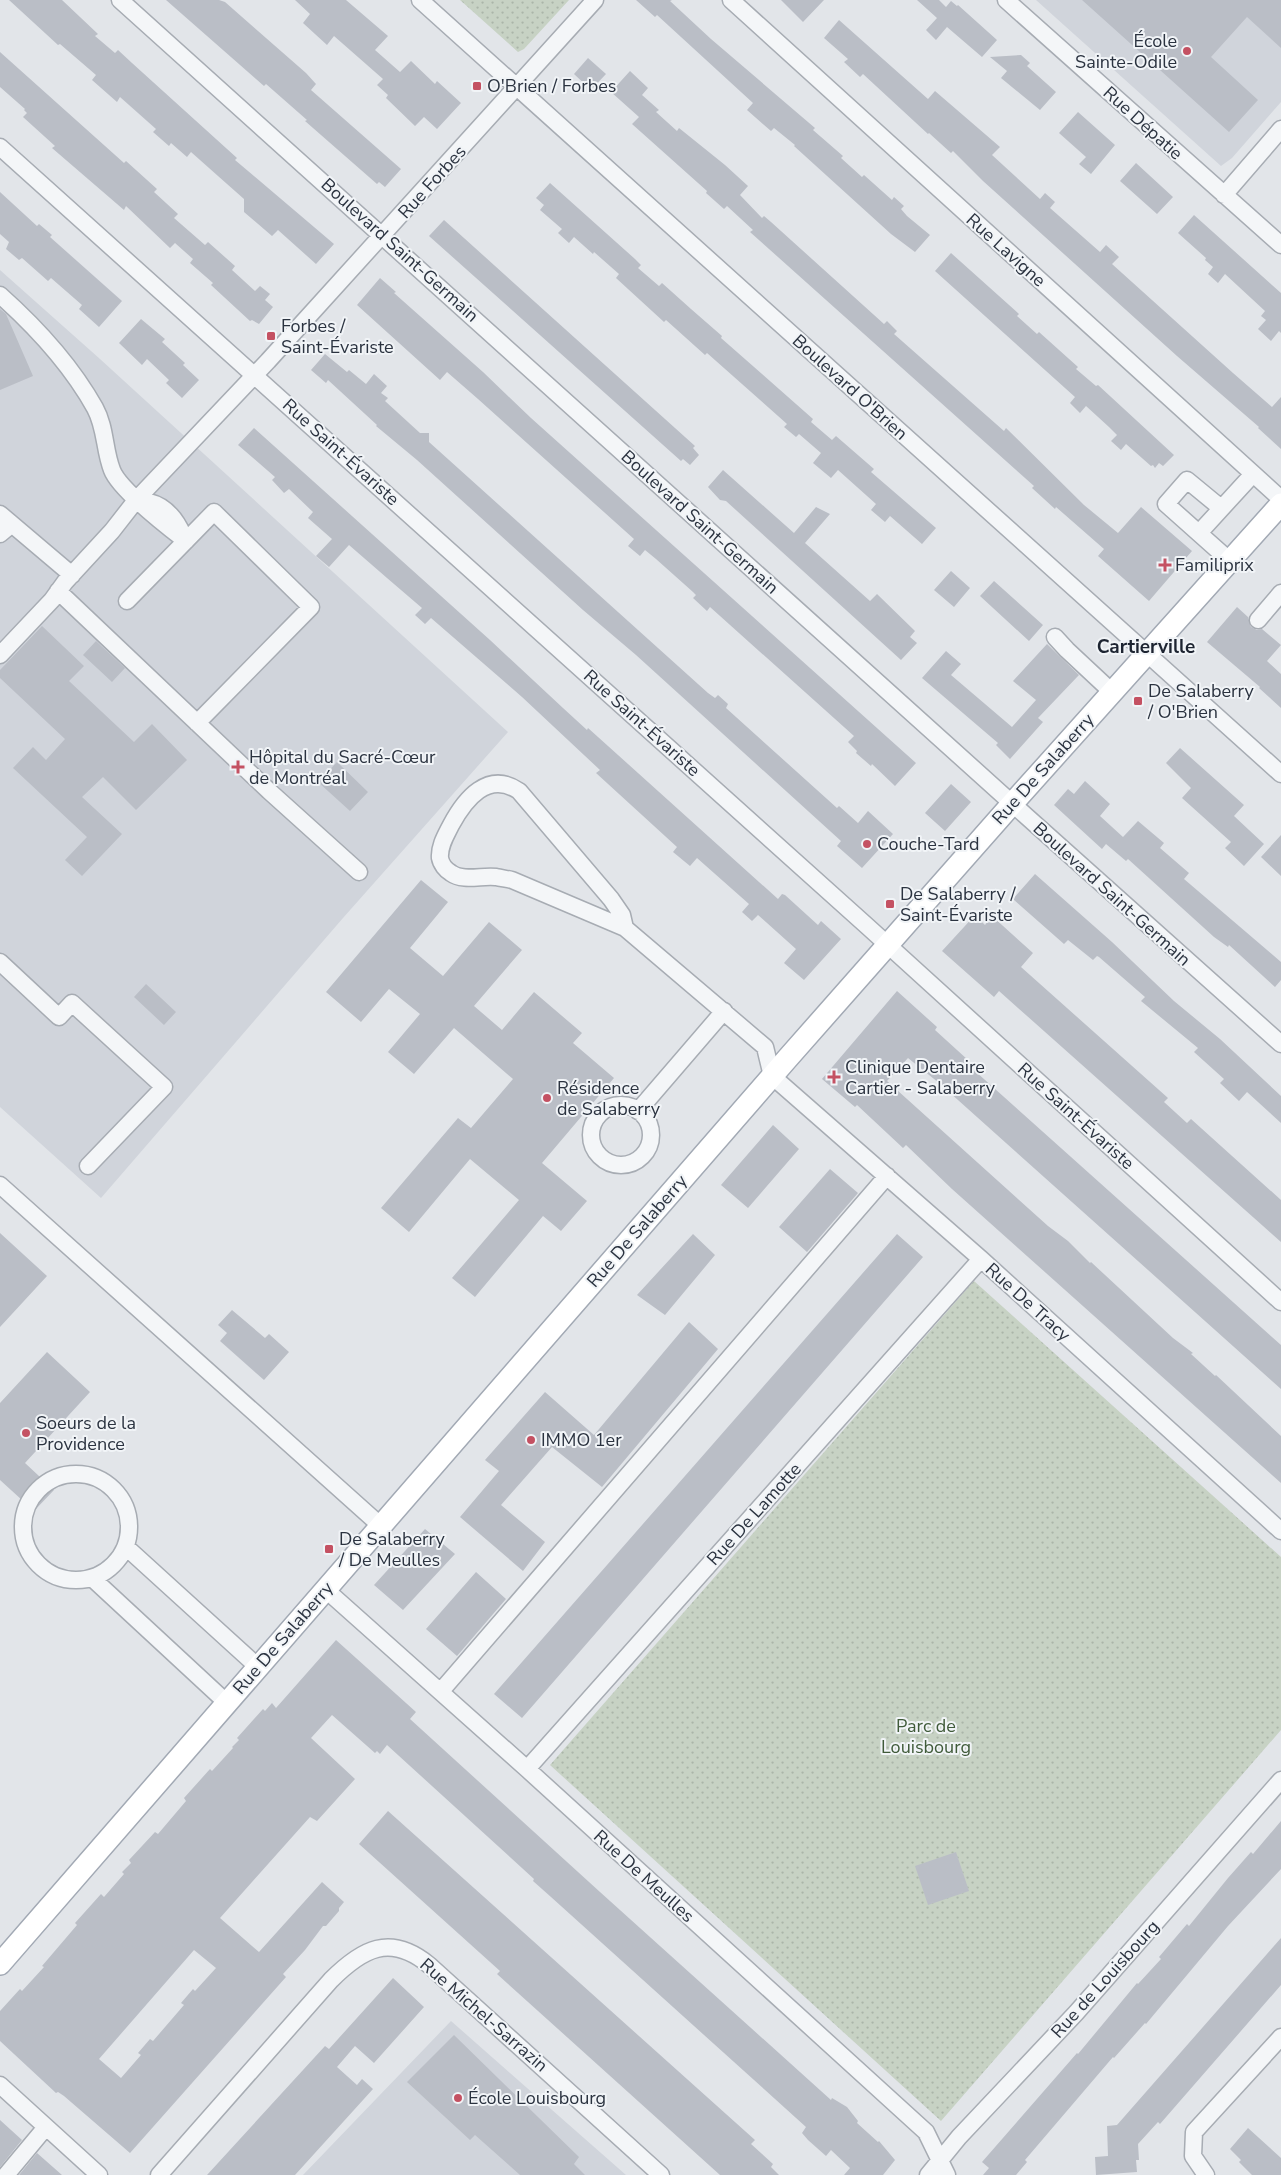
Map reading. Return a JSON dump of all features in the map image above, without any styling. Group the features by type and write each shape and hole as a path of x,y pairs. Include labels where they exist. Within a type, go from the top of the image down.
{"main road":[{"name":"Rue De Salaberry","path":"0,1964 772,1076 1012,804 1281,504"}],"street":[{"name":"Boulevard Saint-Germain","path":"120,0 1281,1044"},
{"name":"Boulevard O'Brien","path":"420,0 1281,774"},
{"name":"Rue Forbes","path":"0,655 112,531 137,499 255,375 595,0"},
{"name":"Rue Lavigne","path":"731,0 1281,499"},
{"name":"Rue Dépatie","path":"1006,0 1281,245"},
{"path":"1224,195 1281,129"},
{"name":"Rue Saint-Évariste","path":"0,147 888,944 1281,1302"},
{"path":"0,295 75,375 100,420 114,476 137,499 159,505 177,520 186,541"},
{"path":"1199,533 1252,474"},
{"path":"1221,508 1187,480 1166,504 1230,561"},
{"path":"127,601 214,512 311,607 197,723"},
{"path":"4,524 72,575"},
{"path":"58,591 197,723 359,872"},
{"path":"1258,620 1281,594"},
{"path":"1055,637 1066,650 1112,692"},
{"path":"625,928 622,915 611,899 519,791 508,783 491,784 482,787 458,811 440,849 440,860 452,875 496,877 512,880 625,928 765,1048 772,1076"},
{"path":"0,962 59,1017 72,1003 164,1087 88,1166"},
{"path":"638,1110 724,1011"},
{"name":"Rue De Tracy","path":"772,1076 981,1259 1281,1531"},
{"path":"440,1691 887,1176"},
{"path":"0,1185 381,1526"},
{"name":"Rue De Lamotte","path":"527,1769 981,1259"},
{"path":"72,1474 89,1475 106,1483 119,1495 127,1511 130,1529 126,1546 118,1560 107,1571 92,1578 75,1581 57,1577 42,1568 30,1555 23,1538 23,1520 28,1503 39,1488 54,1479 72,1474"},
{"path":"126,1546 258,1667"},
{"path":"92,1578 227,1703"},
{"name":"Rue De Meulles","path":"325,1589 527,1769 926,2132 947,2175"},
{"name":"Rue de Louisbourg","path":"928,2175 940,2159 1076,2013 1281,1780"},
{"name":"Rue Michel-Sarrazin","path":"159,2175 331,1980 362,1953 389,1947 406,1950 429,1965 662,2175"},
{"path":"1206,2175 1193,2156 1194,2132 1281,2038"},
{"path":"0,2086 99,2175"},
{"path":"6,2175 46,2127"}],"shaded area":[{"name":"École Sainte-Odile","path":"1036,0 1281,0 1281,102 1232,158 1221,166"},
{"name":"Hôpital du Sacré-Cœur de Montréal","path":"0,270 508,732 343,918 101,1198 0,1107"},
{"name":"École Louisbourg","path":"451,2021 626,2175 303,2175"}],"green space":[{"path":"460,0 569,0 524,49 518,52"},
{"name":"Parc de Louisbourg","path":"974,1281 1281,1557 1281,1730 941,2121 550,1765"}],"building":[{"path":"9,0 62,0 98,34 95,36 115,53 118,50 237,158 235,160 334,244 316,264 278,230 272,236 244,212 244,199 191,152 187,157 171,143 169,146 153,132 156,129 120,97 117,102 92,80 96,75 60,44 58,45"},
{"path":"166,0 219,0 225,2 306,73 316,84 311,90 401,169 385,187 379,182 377,184 266,84 264,86"},
{"path":"295,0 346,0 388,36 375,50 400,72 411,61 435,84 437,81 461,103 437,129 424,117 415,126 386,98 388,95 377,85 383,79 334,36 327,45 303,23 310,14"},
{"path":"636,0 672,0 670,1 711,39 815,128 813,130 843,156 841,158 862,177 864,175 892,200 894,197 904,206 901,209 907,216 930,235 915,252 891,234 795,145 774,128 771,131 747,110 753,103 657,15 655,17"},
{"path":"781,0 824,0 803,22"},
{"path":"917,0 939,0 946,7 951,1 997,40 982,57 947,27 936,40 926,30 937,18"},
{"path":"1082,0 1281,0 1281,48 1247,17 1211,57 1258,100 1229,132"},
{"path":"839,20 928,99 935,91 1000,147 992,155 1040,199 1045,193 1055,202 1050,208 1100,252 1106,245 1119,257 1112,264 1272,407 1281,397 1281,449 1259,427 1177,356 983,181 953,151 951,153 863,74 860,77 844,62 848,59 824,38"},
{"path":"0,52 124,163 126,161 157,189 154,192 178,214 174,218 205,245 208,242 235,266 232,270 255,291 260,286 270,294 265,300 273,307 259,324 252,320 250,321 211,285 213,283 190,263 193,259 175,243 170,248 126,206 124,210 52,148 55,146 23,117 27,113 25,109 0,87"},
{"path":"1021,55 1030,63 1027,66 1056,92 1040,110 1001,78 1007,71 990,57"},
{"path":"588,58 606,74 591,90 574,74"},
{"path":"630,71 648,88 642,95 659,110 656,112 677,131 679,128 725,165 748,186 740,195 762,218 764,216 771,222 884,324 887,321 897,331 894,334 1004,431 1006,428 1084,505 1118,533 1141,507 1192,551 1149,601 1098,556 1104,549 1056,507 1055,509 1032,488 1034,486 750,232 753,230 727,206 724,209 706,193 707,191 632,124 639,117 611,92"},
{"path":"1078,112 1115,145 1091,174 1079,164 1086,157 1059,133"},
{"path":"1136,163 1173,197 1157,214 1120,181"},
{"path":"550,183 635,259 641,265 638,268 659,286 662,283 813,419 811,422 832,440 836,436 874,469 871,472 936,528 922,544 890,516 885,522 871,510 876,504 838,470 831,478 813,463 821,453 799,434 796,437 784,427 787,424 707,353 705,355 666,320 664,322 616,278 619,274 594,252 593,254 574,237 569,243 558,233 562,229 540,210 544,205 536,198"},
{"path":"0,192 37,226 39,224 52,235 50,237 122,301 99,327 79,309 82,305 51,278 48,281 22,258 19,260 6,249 9,242 0,234"},
{"path":"1194,215 1281,293 1281,333 1279,331 1271,341 1258,329 1266,320 1261,316 1265,311 1225,274 1218,283 1208,274 1213,267 1205,260 1206,258 1178,233"},
{"path":"444,220 695,446 693,448 699,455 690,465 683,459 681,461 429,236"},
{"path":"951,253 1019,314 1017,316 1037,334 1039,332 1078,367 1076,369 1096,386 1098,385 1174,455 1163,466 1159,463 1155,468 1126,444 1121,450 1111,441 1117,435 1086,406 1080,413 1070,403 1075,397 935,271"},
{"path":"380,278 531,418 916,763 895,786 872,764 871,766 856,753 857,751 848,742 854,736 710,607 707,611 693,598 696,595 656,559 645,550 640,556 628,546 634,539 478,399 447,372 440,380 357,305"},
{"path":"0,309 6,314 33,376 0,390"},
{"path":"141,319 165,339 162,342 185,363 183,365 199,380 182,398 166,383 169,380 147,359 142,365 119,343"},
{"path":"325,354 347,372 349,370 366,384 374,374 387,386 381,393 388,398 385,401 420,433 429,433 429,442 708,693 715,698 718,695 728,704 726,708 837,808 839,806 858,823 868,811 893,834 862,868 837,846 841,841 636,655 583,610 417,460 376,426 328,380 326,383 311,370"},
{"path":"254,428 490,640 587,730 588,728 778,899 782,894 785,895 818,925 821,921 841,939 804,980 784,963 796,949 758,915 752,921 742,912 749,904 697,858 690,866 673,852 677,847 596,773 600,770 522,697 431,618 425,624 415,615 422,608 349,545 329,567 316,556 332,539 308,518 313,512 289,489 284,493 272,480 275,477 238,445"},
{"path":"723,470 794,533 816,507 830,514 805,543 870,601 877,594 915,631 910,637 917,643 901,660 726,501 720,500 708,487"},
{"path":"951,571 970,588 954,607 934,590"},
{"path":"994,581 1043,625 1029,641 980,596"},
{"path":"1237,607 1248,617 1251,627 1257,630 1262,629 1281,645 1267,661 1281,674 1281,708 1260,687 1207,642"},
{"path":"42,626 84,666 69,681 134,742 152,724 187,760 136,810 103,777 82,797 122,834 82,876 65,860 87,837 13,768 33,747 46,760 65,739 0,678 0,670"},
{"path":"96,641 125,668 112,682 83,655"},
{"path":"1047,644 1079,675 1038,718 1043,722 1010,759 996,745 998,743 922,678 946,651 961,664 951,675 1012,727 1036,700 1013,681"},
{"path":"1180,748 1244,805 1234,816 1264,844 1244,866 1225,848 1231,842 1182,798 1191,788 1166,763"},
{"path":"337,762 368,792 350,811 318,782"},
{"path":"1085,781 1110,804 1100,816 1123,837 1138,821 1164,843 1160,848 1189,873 1184,879 1281,962 1281,980 1275,987 1229,945 1228,947 1214,937 1128,859 1126,861 1106,844 1102,849 1054,805 1068,789 1074,794"},
{"path":"951,784 971,802 945,831 925,813"},
{"path":"1281,835 1281,876 1261,857"},
{"path":"1035,874 1281,1096 1281,1123 1247,1092 1239,1101 1220,1083 1224,1079 1194,1052 1198,1048 1141,1001 1145,997 1099,957 1097,956 1093,960 1068,940 1064,944 1013,899"},
{"name":"Résidence de Salaberry","path":"421,880 448,902 410,948 443,976 489,922 522,950 474,1006 502,1030 534,992 582,1033 573,1043 614,1078 542,1163 587,1201 561,1231 543,1216 475,1297 452,1278 519,1200 470,1159 409,1232 381,1208 458,1118 471,1128 513,1079 454,1028 414,1074 388,1052 420,1014 389,989 361,1022 326,992"},
{"path":"975,915 985,925 992,916 1033,953 1021,967 1168,1098 1164,1102 1187,1123 1191,1119 1281,1200 1281,1242 999,991 994,997 942,951"},
{"path":"146,984 176,1012 164,1025 134,997"},
{"path":"897,991 937,1027 935,1030 968,1060 966,1063 1281,1345 1281,1389 939,1083 908,1058 887,1081 1048,1226 1068,1241 1173,1338 1193,1353 1191,1354 1281,1436 1281,1483 952,1189 906,1145 903,1148 857,1105 855,1107 822,1079"},
{"path":"773,1125 799,1149 748,1208 721,1185"},
{"path":"830,1169 858,1193 807,1252 779,1227"},
{"path":"0,1233 47,1276 0,1327"},
{"path":"693,1234 715,1255 665,1315 637,1295"},
{"path":"897,1234 923,1257 522,1718 494,1694"},
{"path":"232,1310 265,1338 269,1334 289,1352 264,1380 220,1341 227,1333 218,1325"},
{"path":"689,1322 718,1349 602,1487 552,1447 501,1505 545,1542 523,1571 460,1517 499,1471 485,1460 545,1392 594,1435"},
{"name":"Soeurs de la Providence","path":"47,1352 90,1392 25,1463 54,1490 34,1511 0,1480 0,1403"},
{"path":"425,1529 455,1554 403,1610 374,1585"},
{"path":"476,1572 506,1599 457,1656 426,1629"},
{"path":"336,1640 416,1712 410,1719 831,2100 832,2098 847,2107 858,2121 857,2123 879,2141 895,2160 883,2175 844,2175 850,2168 831,2150 826,2156 808,2140 802,2133 806,2127 533,1881 534,1879 387,1745 380,1754 377,1751 375,1753 332,1715 311,1738 355,1779 317,1821 310,1817 220,1918 259,1952 322,1882 344,1902 339,1911 326,1926 323,1926 305,1950 283,1974 286,1977 130,2153 64,2096 58,2092 56,2093 0,2041 0,2011 44,1967 42,1966 77,1925 75,1923 101,1894 104,1897 124,1874 122,1872 131,1863 129,1860 155,1832 158,1834 186,1801 184,1798 210,1769 212,1771 233,1748 239,1740 237,1738 263,1709 265,1711 272,1703 276,1708","holes":["194,1950 216,1968 195,1991 193,1989 181,2003 184,2005 153,2041 150,2039 138,2053 141,2055 121,2078 99,2059"]},
{"path":"388,1811 755,2140 751,2144 773,2164 771,2167 779,2175 720,2175 497,1974 500,1971 359,1844"},
{"path":"1281,1821 1281,1869 1228,1926 1146,2024 1113,2057 1025,2160 1027,2162 1016,2175 983,2175 989,2168 982,2162 1078,2054 1137,1983 1161,1959 1159,1957 1187,1924 1189,1926 1228,1878 1251,1852 1253,1854"},
{"path":"956,1852 969,1891 928,1905 915,1866"},
{"path":"1281,1938 1281,1985 1160,2124 1158,2122 1138,2144 1139,2160 1136,2160 1137,2172 1096,2175 1095,2157 1108,2156 1107,2126 1117,2125"},
{"path":"393,1978 424,2007 374,2063 355,2046 337,2067 357,2085 362,2079 373,2089 295,2175 207,2175 325,2046 329,2049"},
{"name":"École Louisbourg","path":"454,2035 579,2157 574,2164 585,2175 520,2175 475,2135 470,2140 407,2082"},
{"path":"0,2120 22,2140 0,2167"},
{"path":"1248,2128 1281,2158 1281,2175 1252,2175 1239,2162 1241,2160 1230,2149"},
{"path":"37,2153 62,2175 19,2175"}],"place":[{"name":"École Sainte-Odile","path":"1187,51"},
{"name":"O'Brien / Forbes","path":"477,86"},
{"name":"Forbes / Saint-Évariste","path":"271,336"},
{"name":"Familiprix","path":"1165,565"},
{"name":"De Salaberry / O'Brien","path":"1138,701"},
{"name":"Hôpital du Sacré-Cœur de Montréal","path":"238,767"},
{"name":"Couche-Tard","path":"867,844"},
{"name":"De Salaberry / Saint-Évariste","path":"890,904"},
{"name":"Clinique Dentaire Cartier - Salaberry","path":"834,1077"},
{"name":"Résidence de Salaberry","path":"547,1098"},
{"name":"Soeurs de la Providence","path":"26,1433"},
{"name":"IMMO 1er","path":"531,1440"},
{"name":"De Salaberry / De Meulles","path":"329,1549"},
{"name":"École Louisbourg","path":"458,2098"}],"district":[{"name":"Cartierville","path":"1146,647"}]}
